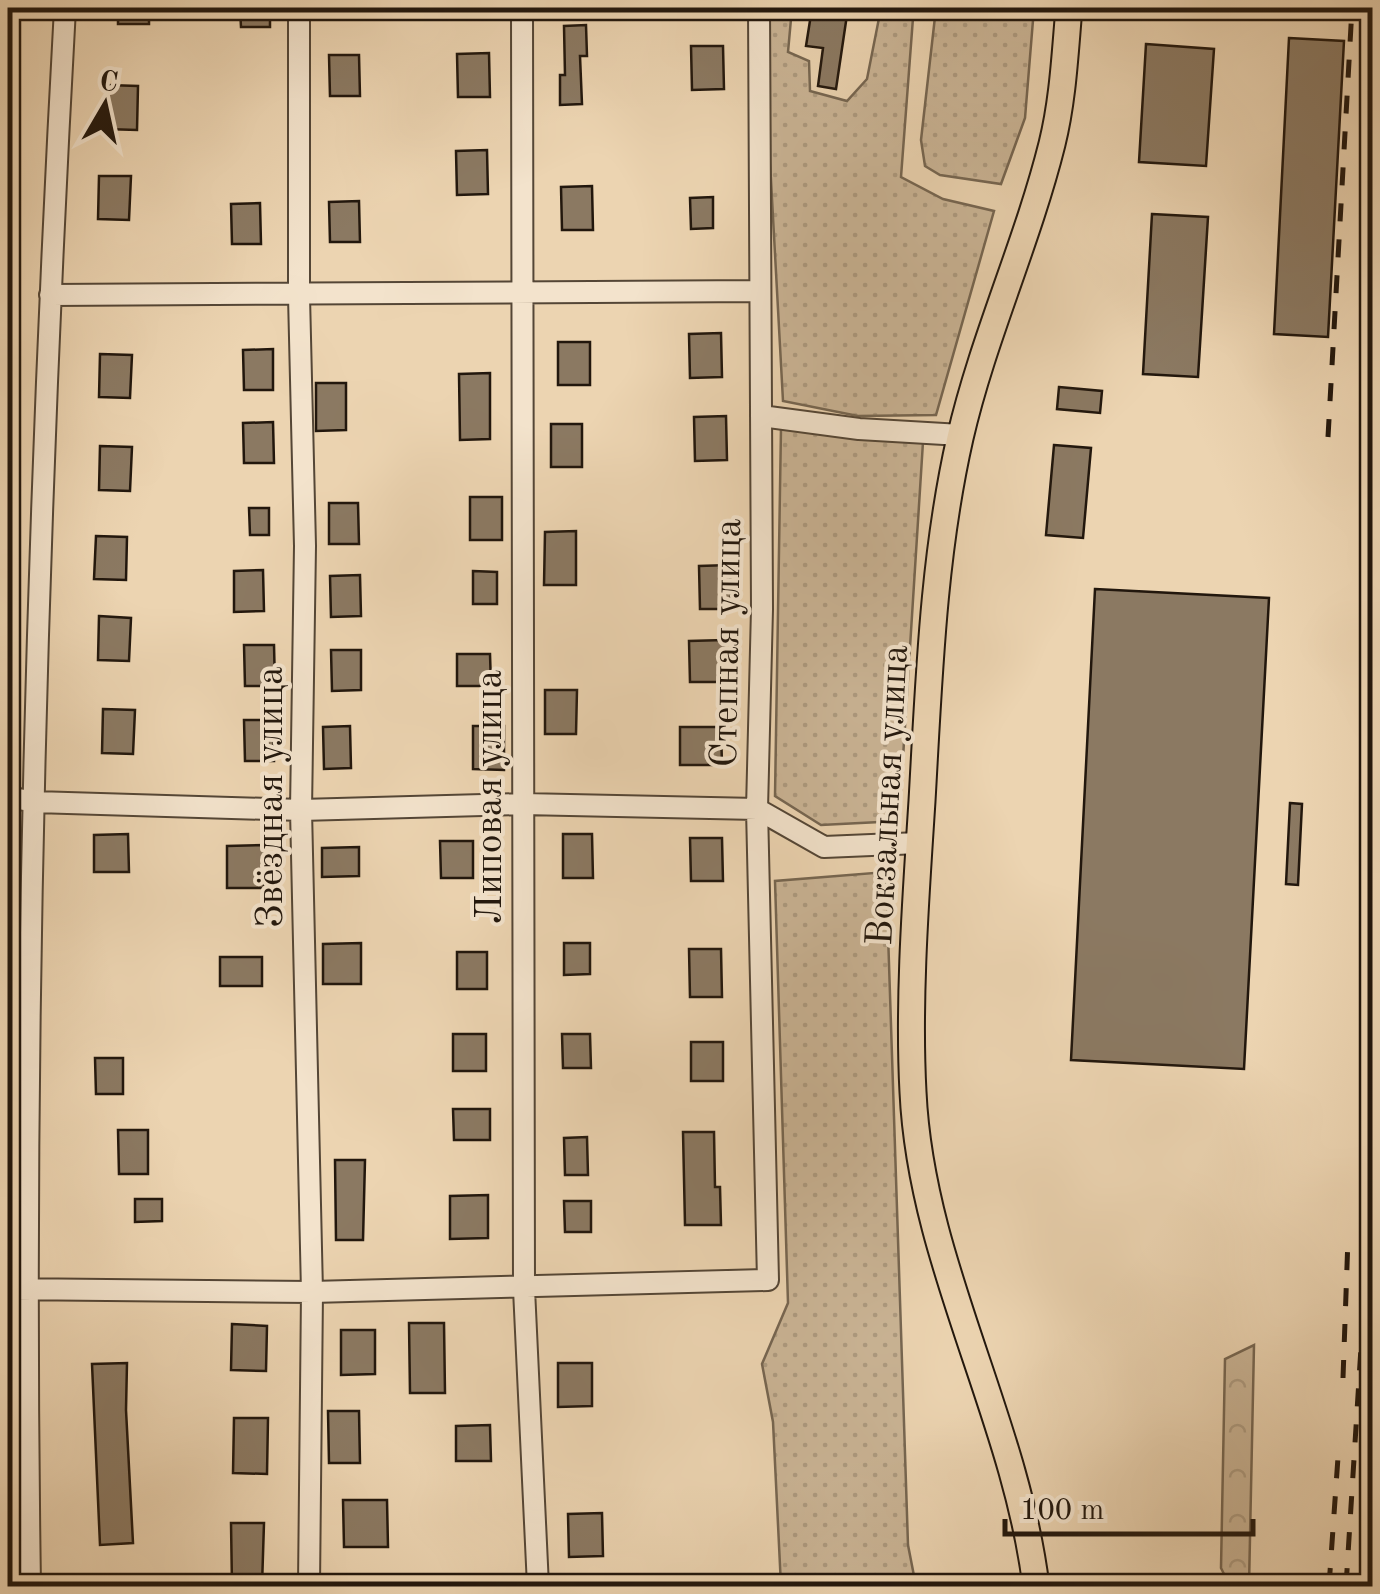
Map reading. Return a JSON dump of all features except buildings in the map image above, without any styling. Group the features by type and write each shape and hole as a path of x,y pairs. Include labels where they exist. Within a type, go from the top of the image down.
{"main road":[{"name":"Вокзальная улица","path":"1036,1586 1008,1452 951,1284 925,1192 912,1089 919,844 938,568 961,436 1053,139 1068,8"}],"street":[{"path":"30,1586 16,1289 50,295 65,8"},
{"name":"Звёздная улица","path":"299,8 304,546 301,810 312,1292 310,1586"},
{"name":"Липовая улица","path":"522,8 524,1289 538,1586"},
{"name":"Степная улица","path":"524,1289 768,1280 757,809 762,609 758,8"},
{"path":"50,295 760,291"},
{"path":"761,416 860,429 961,436"},
{"path":"8,797 34,802 301,810 523,804 757,809 824,847 919,844"},
{"path":"16,1289 524,1289"}],"green space":[{"path":"769,8 792,8 788,52 809,61 810,91 847,101 867,79 881,8 913,18 901,177 943,199 994,211 936,415 858,416 783,401 770,162"},
{"path":"936,8 1034,8 1025,118 1001,184 940,175 925,166 921,140"},
{"path":"781,428 923,442 899,821 821,825 775,796"},
{"path":"886,872 908,1545 916,1586 781,1586 773,1422 762,1364 788,1303 775,881"},
{"path":"1254,1345 1249,1586 1230,1586 1221,1568 1225,1359"}],"railway":[{"path":"1328,437 1352,8"},
{"path":"1346,1586 1372,1173"},
{"path":"1343,1378 1348,1238"},
{"path":"1367,1472 1372,1377"},
{"path":"1329,1586 1339,1443"},
{"path":"1372,1581 1372,1586"}]}
